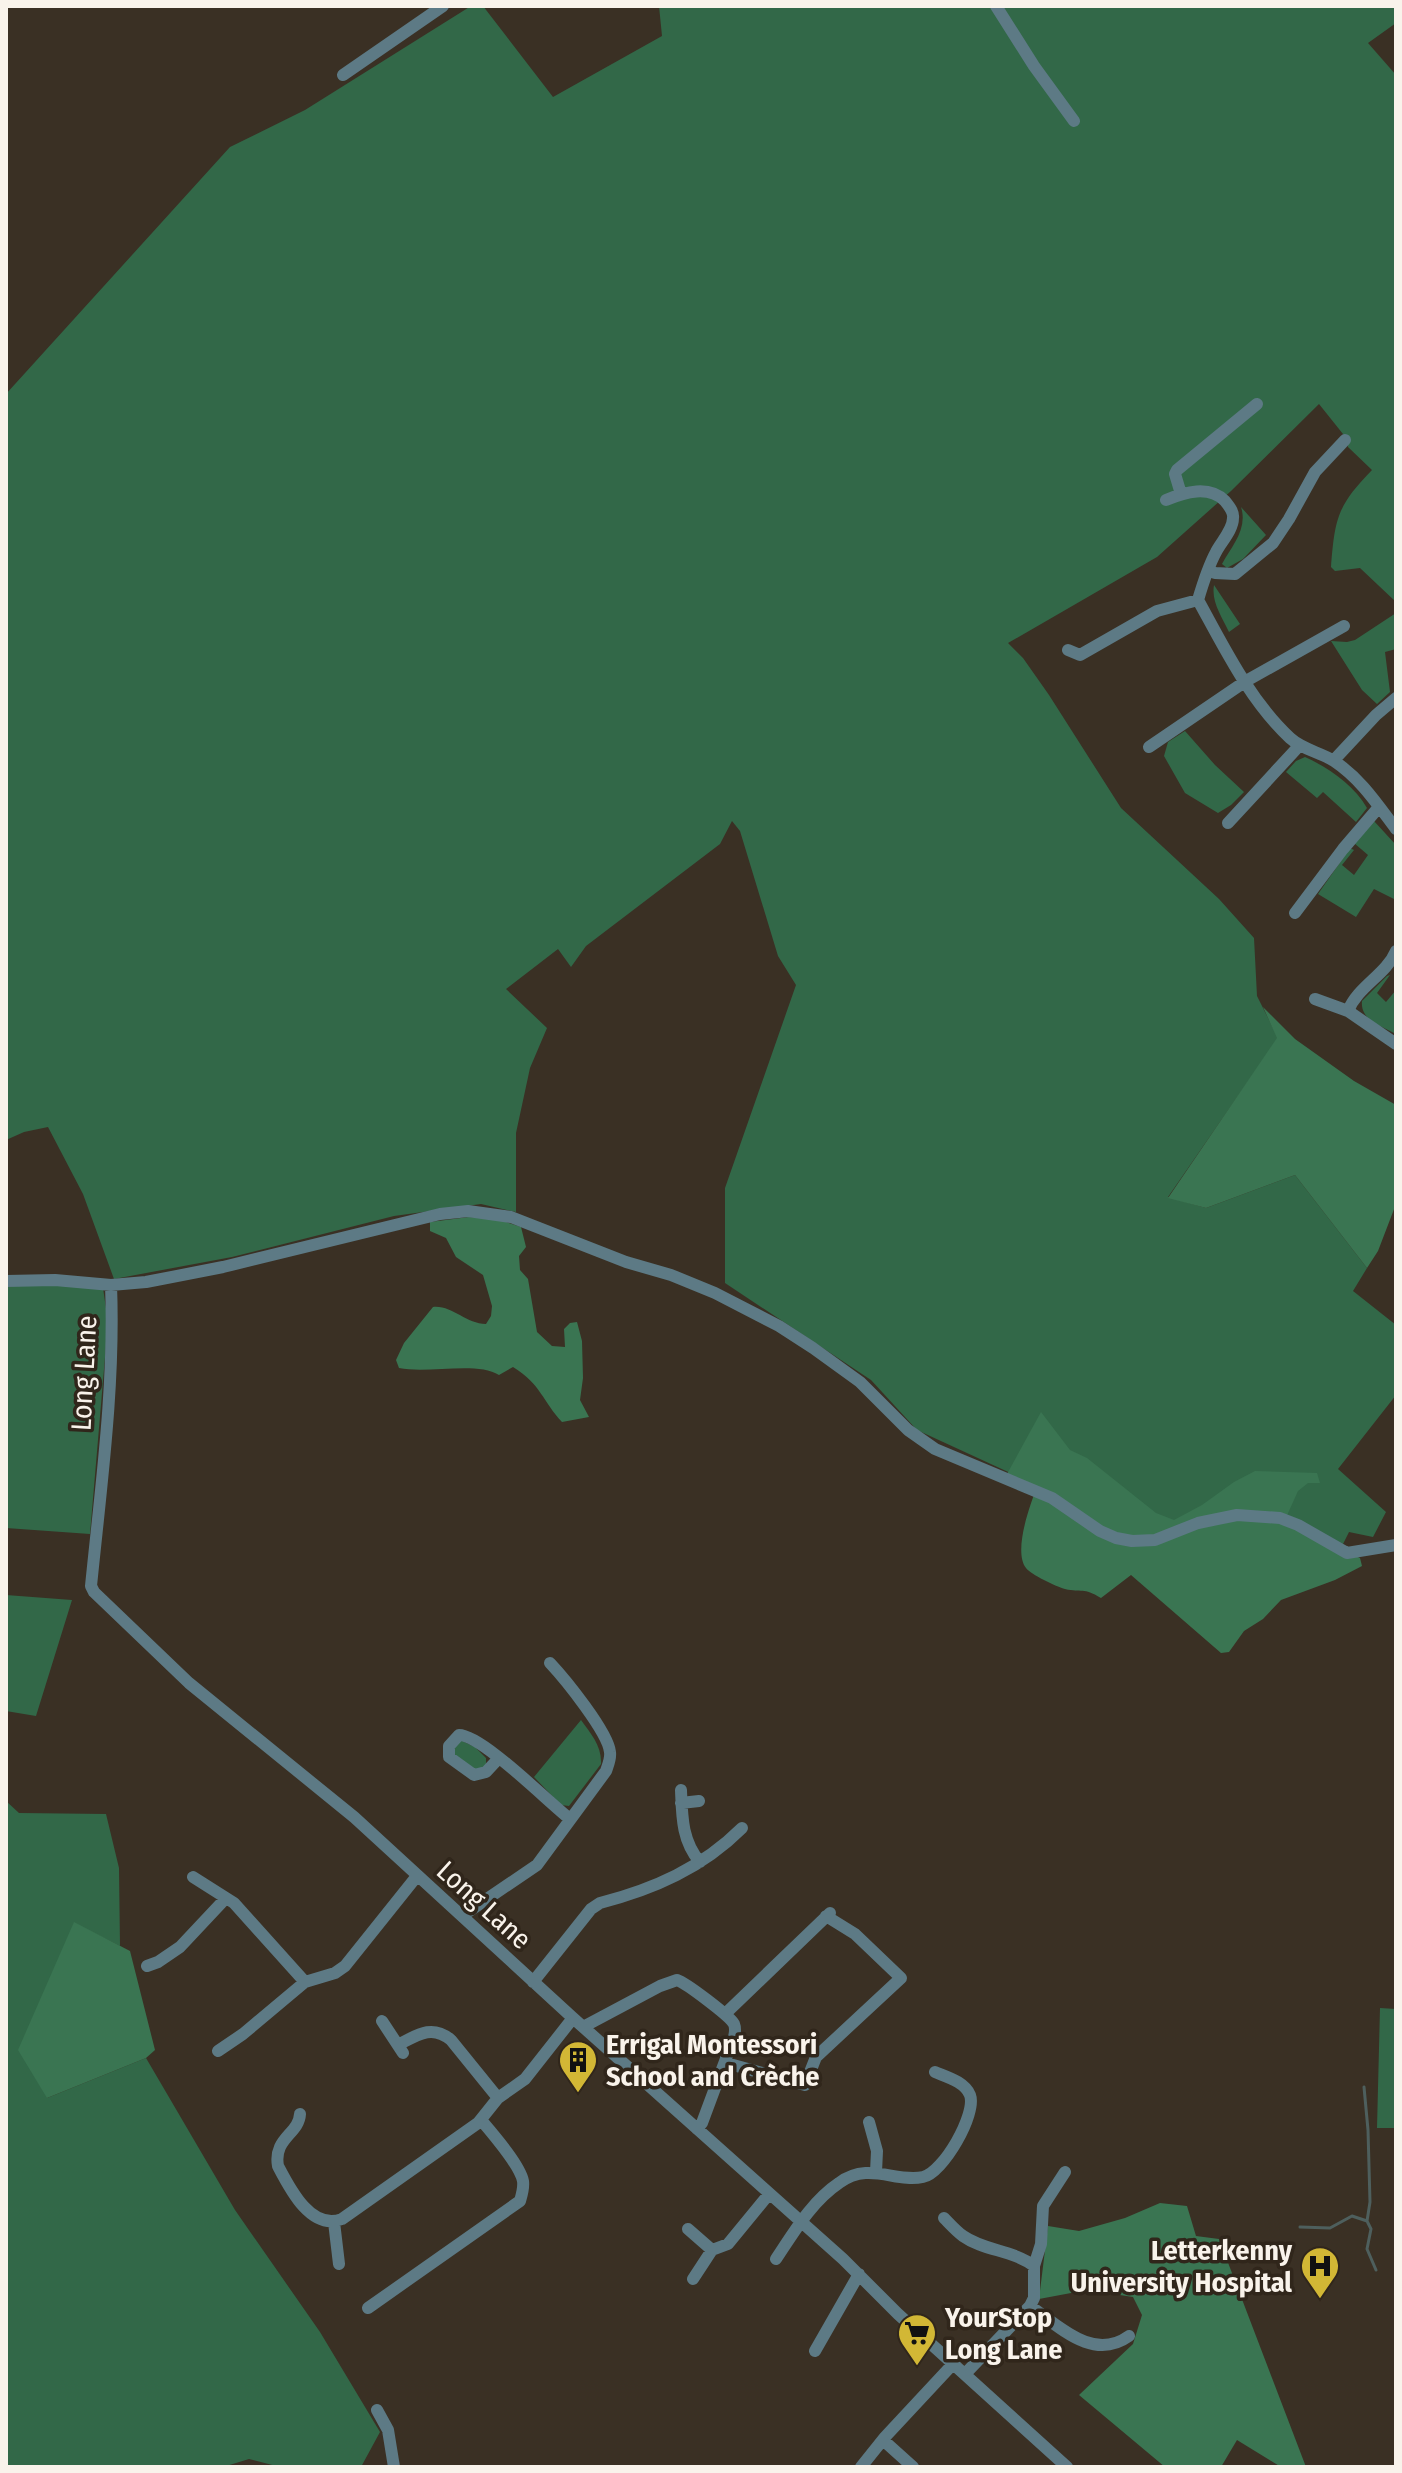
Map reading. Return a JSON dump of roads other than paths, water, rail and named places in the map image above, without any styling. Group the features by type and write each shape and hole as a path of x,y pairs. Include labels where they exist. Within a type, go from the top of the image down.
{"street":[{"path":"343,75 443,6"},
{"path":"996,6 1074,121"},
{"path":"1181,494 1175,474 1177,470 1257,404"},
{"path":"1208,570 1235,574 1273,543 1315,472 1342,444 1351,457"},
{"path":"1166,500 1207,490 1224,499 1234,517 1208,570 1198,600 1260,705 1299,746 1334,760 1362,783 1396,828"},
{"path":"1076,657 1148,615 1198,600"},
{"path":"1149,747 1246,681 1344,626"},
{"path":"1334,760 1396,698"},
{"path":"1228,823 1299,746"},
{"path":"1295,913 1379,807"},
{"path":"1348,1011 1353,997 1395,959"},
{"path":"1315,999 1348,1011 1396,1044"},
{"path":"6,1281 55,1280 111,1285 184,1275 440,1214 468,1211 503,1215 626,1262 671,1275 760,1315 860,1382 908,1430 935,1449 1052,1498 1100,1531 1116,1538 1155,1540 1198,1523 1237,1515 1280,1518 1347,1553 1396,1545"},
{"name":"Long Lane","path":"111,1285 113,1332 91,1586 94,1592 189,1683 326,1792 859,2274 1059,2465"},
{"path":"462,1916 532,1869 606,1771 610,1750 580,1700 550,1663"},
{"path":"499,1758 570,1819"},
{"path":"699,1801 681,1796 687,1840 700,1862"},
{"path":"533,1982 591,1909 600,1903 663,1883 700,1862 742,1828"},
{"path":"218,2051 305,1982 335,1973 345,1966 417,1876"},
{"path":"193,1877 234,1903 305,1982"},
{"path":"147,1966 180,1947 226,1898"},
{"path":"725,2014 828,1915 855,1934 901,1978 816,2057 805,2089 726,2063"},
{"path":"300,2114 300,2121 278,2147 278,2166 310,2214 334,2222 355,2211 481,2120 498,2098 525,2079 578,2023 677,1980 686,1983 734,2024 735,2032 726,2063 697,2129"},
{"path":"382,2021 400,2049 426,2031 444,2034 498,2098"},
{"path":"776,2259 800,2223 837,2184 851,2177 876,2172 921,2178 929,2175 942,2162 972,2109 970,2093 959,2083 935,2072"},
{"path":"368,2308 520,2201 524,2184 522,2176 481,2120"},
{"path":"869,2122 877,2151 876,2172"},
{"path":"965,2374 1030,2306 1034,2298 1034,2266 1041,2244 1043,2206 1065,2172"},
{"path":"693,2279 712,2250 728,2244 769,2194"},
{"path":"944,2218 963,2236 1022,2257 1034,2266"},
{"path":"334,2222 339,2264"},
{"path":"688,2229 712,2250"},
{"path":"815,2351 859,2274"},
{"path":"1030,2306 1073,2336 1093,2345 1108,2346 1129,2336"},
{"path":"861,2467 953,2364"},
{"path":"377,2410 388,2430 394,2467"},
{"path":"883,2440 913,2467"}],"waterway":[{"path":"1364,2087 1370,2202 1367,2221 1371,2229 1367,2249 1376,2270"},
{"path":"1300,2227 1330,2228 1352,2216 1367,2221"}],"place":[{"name":"Errigal Montessori School and Crèche","path":"578,2094"},
{"name":"Letterkenny University Hospital","path":"1320,2300"},
{"name":"YourStop Long Lane","path":"917,2367"}]}
